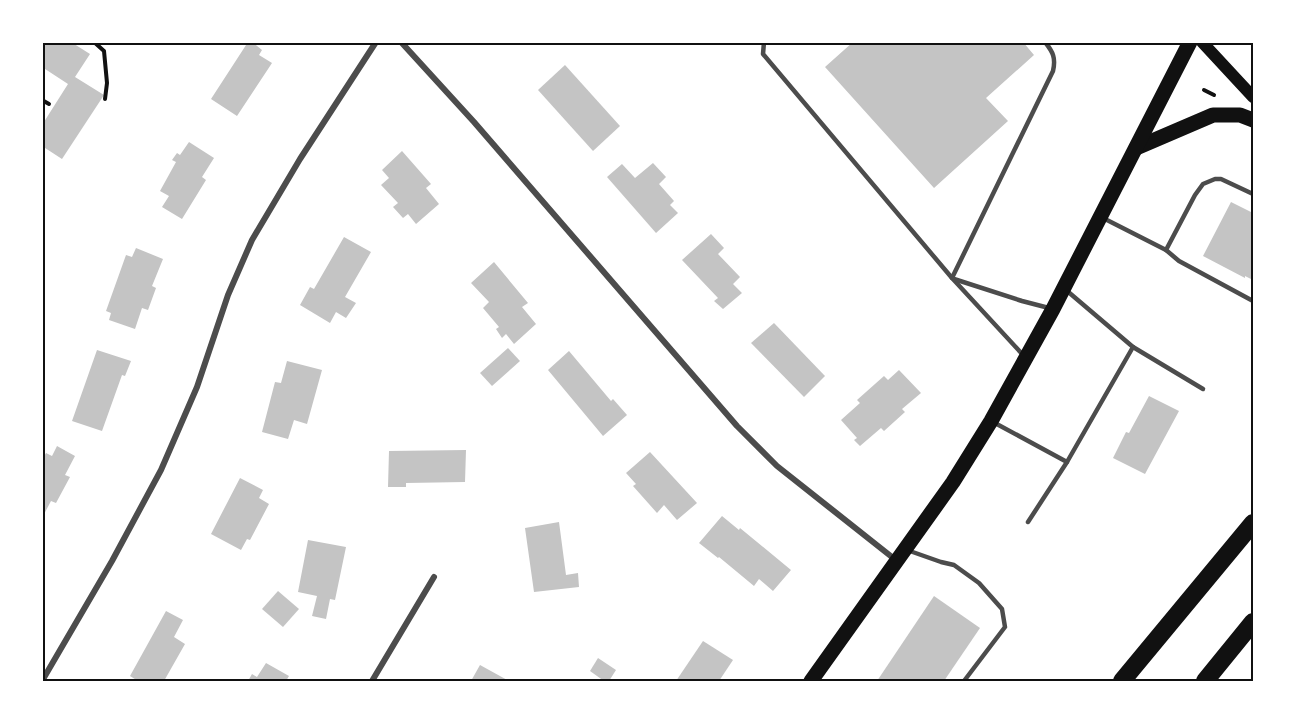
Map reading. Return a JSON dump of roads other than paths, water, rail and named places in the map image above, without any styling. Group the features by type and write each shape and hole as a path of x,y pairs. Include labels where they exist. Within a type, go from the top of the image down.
{"highway":[{"path":"1122,681 1253,523"},
{"path":"1204,681 1253,622"}],"main road":[{"path":"812,681 953,482 991,421 1053,309 1190,42"},
{"path":"1202,42 1253,97"},
{"path":"1136,148 1213,115 1240,115 1253,120"}],"street":[{"path":"42,681 112,561 161,470 198,387 228,295 252,240 300,159 376,42"},
{"path":"401,42 474,122 737,426 777,466 813,496 902,555"},
{"path":"372,681 434,577"}],"lane":[{"path":"765,42 763,54 952,278 1026,358"},
{"path":"952,278 1053,71 1054,56 1045,42"},
{"path":"1166,250 1203,184 1221,179 1253,194"},
{"path":"1100,217 1166,250 1179,261 1253,301"},
{"path":"952,278 1053,309"},
{"path":"1064,288 1133,346 1203,389"},
{"path":"1028,522 1067,462 1133,346"},
{"path":"991,421 1067,462"},
{"path":"902,555 954,566 979,583 1002,609 1005,627 964,681"}]}
